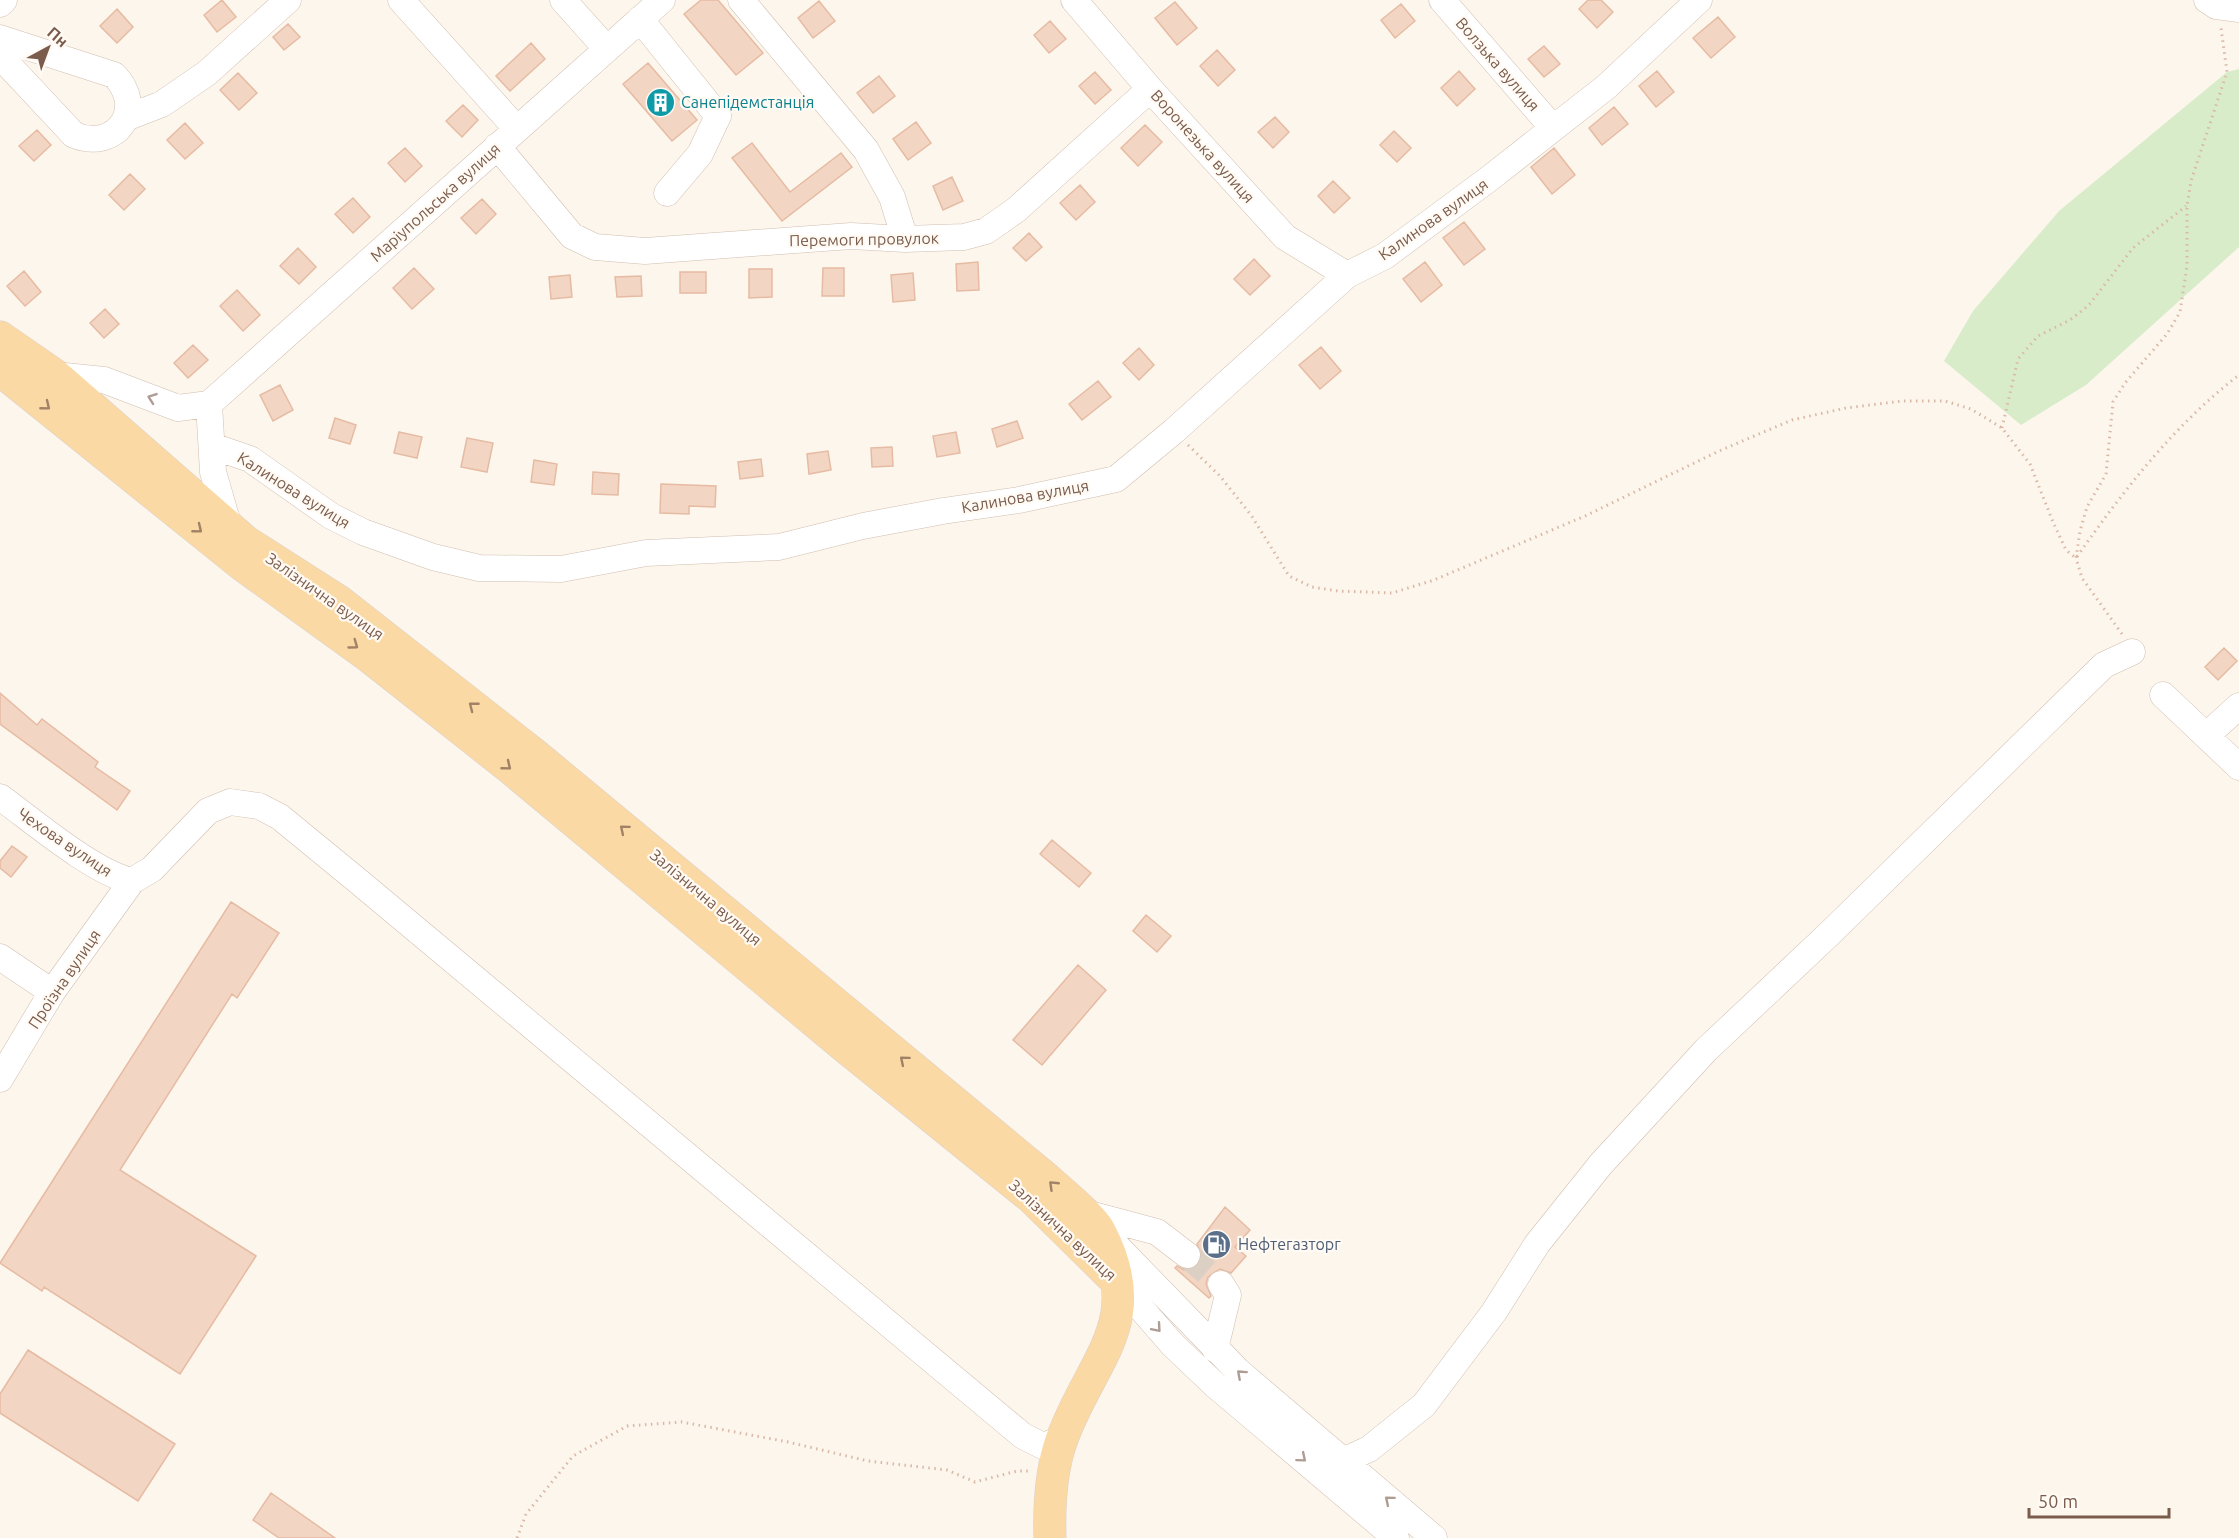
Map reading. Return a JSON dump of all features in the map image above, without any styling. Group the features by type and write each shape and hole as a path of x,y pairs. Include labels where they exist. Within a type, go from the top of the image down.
{"main road":[{"name":"Залізнична вулиця","path":"0,337 55,375 245,540 340,602 534,754 1047,1179 1090,1220 1119,1283"},
{"name":"Залізнична вулиця","path":"0,370 241,564 367,655 509,767 844,1046 1032,1198 1119,1283"},
{"path":"1050,1538 1049,1506 1062,1439 1105,1353 1116,1325 1119,1283"}],"street":[{"path":"0,4 4,0"},
{"path":"126,118 162,104 207,73 288,0"},
{"path":"400,0 516,128"},
{"path":"563,0 606,48"},
{"name":"Маріупольська вулиця","path":"209,404 662,0"},
{"path":"741,0 866,150 892,197 905,239"},
{"name":"Воронезька вулиця","path":"1074,0 1150,89 1285,237 1347,274"},
{"name":"Волзька вулиця","path":"1442,0 1553,128"},
{"name":"Калинова вулиця","path":"212,446 250,459 331,516 363,532 394,544 479,568 561,569 646,553 779,547 863,526 943,510 1019,500 1116,479 1174,431 1347,274 1385,256 1606,87 1699,0"},
{"path":"640,19 718,116 700,154 667,194"},
{"path":"0,38 114,75 126,90 129,109 126,118 112,134 103,139 85,139 74,135 0,56"},
{"name":"Перемоги провулок","path":"497,146 572,236 595,247 645,251 851,236 905,239 964,237 986,231 1016,210 1150,89"},
{"path":"55,375 104,380 178,408 209,404 213,472 229,527"},
{"path":"1343,1461 1369,1449 1424,1405 1494,1312 1551,1226 1601,1164 1706,1050 1827,936 2104,665 2132,651"},
{"path":"2163,695 2208,735 2239,767"},
{"path":"2208,735 2239,706"},
{"name":"Чехова вулиця","path":"0,797 92,863 121,879 132,881"},
{"name":"Проїзна вулиця","path":"0,1079 52,992 132,881 152,869 208,811 230,802 259,806 280,817 1023,1436 1043,1446 1062,1439"},
{"path":"0,957 52,992"},
{"path":"1090,1220 1157,1233 1187,1255"},
{"path":"1090,1220 1215,1349 1434,1538"},
{"path":"1119,1283 1172,1344 1207,1377 1396,1538"},
{"path":"1215,1349 1228,1295 1221,1284"}],"path":[{"path":"2132,651 2082,578 2076,558 2087,507 2106,474 2113,402 2125,383 2167,333 2180,312 2187,266 2187,206 2191,181 2227,72 2221,5"},
{"path":"2002,428 2018,359 2038,336 2070,320 2089,305 2133,248 2187,206"},
{"path":"2076,558 2116,501 2163,442 2239,375"},
{"path":"1174,431 1220,476 1251,515 1289,576 1312,587 1338,591 1392,593 1434,580 1552,531 1719,451 1792,420 1846,408 1902,401 1945,402 1971,409 2002,428 2030,464 2066,550 2076,558"},
{"path":"517,1538 526,1514 573,1456 627,1426 682,1422 788,1442 868,1461 947,1470 975,1482 1017,1471 1055,1472"}],"green space":[{"path":"2239,69 2239,247 2086,385 2021,425 1944,361 1973,311 2059,211 2227,72"}],"building":[{"path":"222,0 236,17 217,32 204,15"},
{"path":"701,0 718,0 763,53 736,75 684,14"},
{"path":"1588,0 1601,0 1613,12 1597,28 1579,9"},
{"path":"819,1 835,21 813,38 798,18"},
{"path":"1175,2 1197,28 1177,45 1155,18"},
{"path":"1401,4 1415,21 1395,38 1381,20"},
{"path":"117,9 133,27 117,43 100,26"},
{"path":"1718,17 1735,37 1711,58 1693,38"},
{"path":"1050,21 1066,39 1049,53 1034,35"},
{"path":"288,24 300,37 284,50 273,37"},
{"path":"531,43 545,59 510,91 496,76"},
{"path":"1544,46 1560,64 1544,77 1528,59"},
{"path":"1217,50 1235,70 1218,86 1200,66"},
{"name":"Санепідемстанція","path":"648,63 697,120 672,141 623,84"},
{"path":"1459,71 1475,89 1457,106 1441,88"},
{"path":"1657,71 1674,92 1656,107 1639,86"},
{"path":"1095,72 1111,90 1095,104 1079,86"},
{"path":"238,73 257,93 239,110 220,90"},
{"path":"879,76 895,96 873,113 857,93"},
{"path":"463,105 478,120 462,137 446,121"},
{"path":"1614,107 1628,124 1602,145 1589,128"},
{"path":"1275,117 1289,132 1273,148 1258,132"},
{"path":"916,122 931,143 908,160 893,139"},
{"path":"185,123 203,143 185,159 167,140"},
{"path":"1145,125 1162,142 1138,166 1121,148"},
{"path":"37,130 51,145 34,161 19,146"},
{"path":"1394,131 1411,148 1397,162 1380,145"},
{"path":"752,143 790,192 841,153 852,167 782,221 732,158"},
{"path":"405,148 422,166 405,182 388,163"},
{"path":"1554,148 1575,175 1552,194 1531,167"},
{"path":"130,174 145,189 124,210 109,195"},
{"path":"952,177 963,201 943,210 933,186"},
{"path":"1333,181 1350,198 1334,213 1318,196"},
{"path":"1080,185 1095,202 1076,220 1060,203"},
{"path":"353,198 370,217 353,233 335,214"},
{"path":"482,199 496,214 476,234 461,218"},
{"path":"1464,222 1485,249 1464,265 1443,238"},
{"path":"1029,233 1042,247 1026,261 1013,248"},
{"path":"298,248 316,267 299,284 280,266"},
{"path":"1254,259 1270,276 1250,295 1234,279"},
{"path":"978,262 979,290 957,291 956,264"},
{"path":"1425,262 1442,285 1421,302 1403,279"},
{"path":"414,268 434,289 412,309 393,288"},
{"path":"823,268 844,268 844,296 822,296"},
{"path":"749,269 772,269 772,297 749,298"},
{"path":"24,271 41,292 25,306 7,286"},
{"path":"680,272 706,272 706,293 680,293"},
{"path":"913,273 915,300 893,302 891,275"},
{"path":"570,275 572,297 551,299 549,277"},
{"path":"641,276 642,296 617,297 615,277"},
{"path":"237,290 260,315 243,331 220,306"},
{"path":"105,309 119,324 104,338 90,323"},
{"path":"193,345 208,360 188,378 174,363"},
{"path":"1321,347 1341,371 1320,389 1299,365"},
{"path":"1139,348 1154,365 1139,380 1123,363"},
{"path":"1098,381 1111,397 1082,420 1069,404"},
{"path":"280,385 293,410 273,421 260,395"},
{"path":"335,418 356,425 350,444 329,438"},
{"path":"1017,421 1023,438 997,447 992,429"},
{"path":"399,432 422,437 417,458 394,453"},
{"path":"956,432 960,453 937,457 933,436"},
{"path":"467,438 493,443 487,472 461,467"},
{"path":"892,447 893,466 872,467 871,448"},
{"path":"828,451 831,470 809,474 807,454"},
{"path":"761,459 763,476 740,479 738,462"},
{"path":"534,460 557,464 554,485 531,482"},
{"path":"593,472 619,474 618,495 592,494"},
{"path":"661,484 716,486 715,507 689,506 689,514 660,513"},
{"path":"2224,648 2237,661 2218,680 2205,667"},
{"path":"0,693 37,725 42,719 98,762 95,767 130,791 117,810 0,724"},
{"path":"1052,840 1091,873 1079,887 1040,854"},
{"path":"12,846 27,857 11,877 0,868 0,861"},
{"path":"231,902 279,933 237,998 232,994 120,1170 256,1256 180,1374 44,1287 42,1291 0,1263"},
{"path":"1146,915 1171,936 1157,952 1133,931"},
{"path":"1078,965 1106,990 1042,1065 1013,1040"},
{"path":"1225,1207 1250,1230 1235,1247 1246,1256 1231,1273 1220,1269 1208,1277 1206,1284 1211,1296 1209,1298 1175,1268 1177,1266 1184,1270 1192,1269 1198,1265 1202,1256 1197,1244"},
{"path":"28,1350 175,1444 138,1501 0,1413 0,1394"},
{"path":"271,1493 335,1538 279,1538 253,1520"}],"tunnel":[{"path":"1187,1255 1221,1284"}],"place":[{"name":"Санепідемстанція","path":"660,102"},
{"name":"Нефтегазторг","path":"1217,1244"}]}
